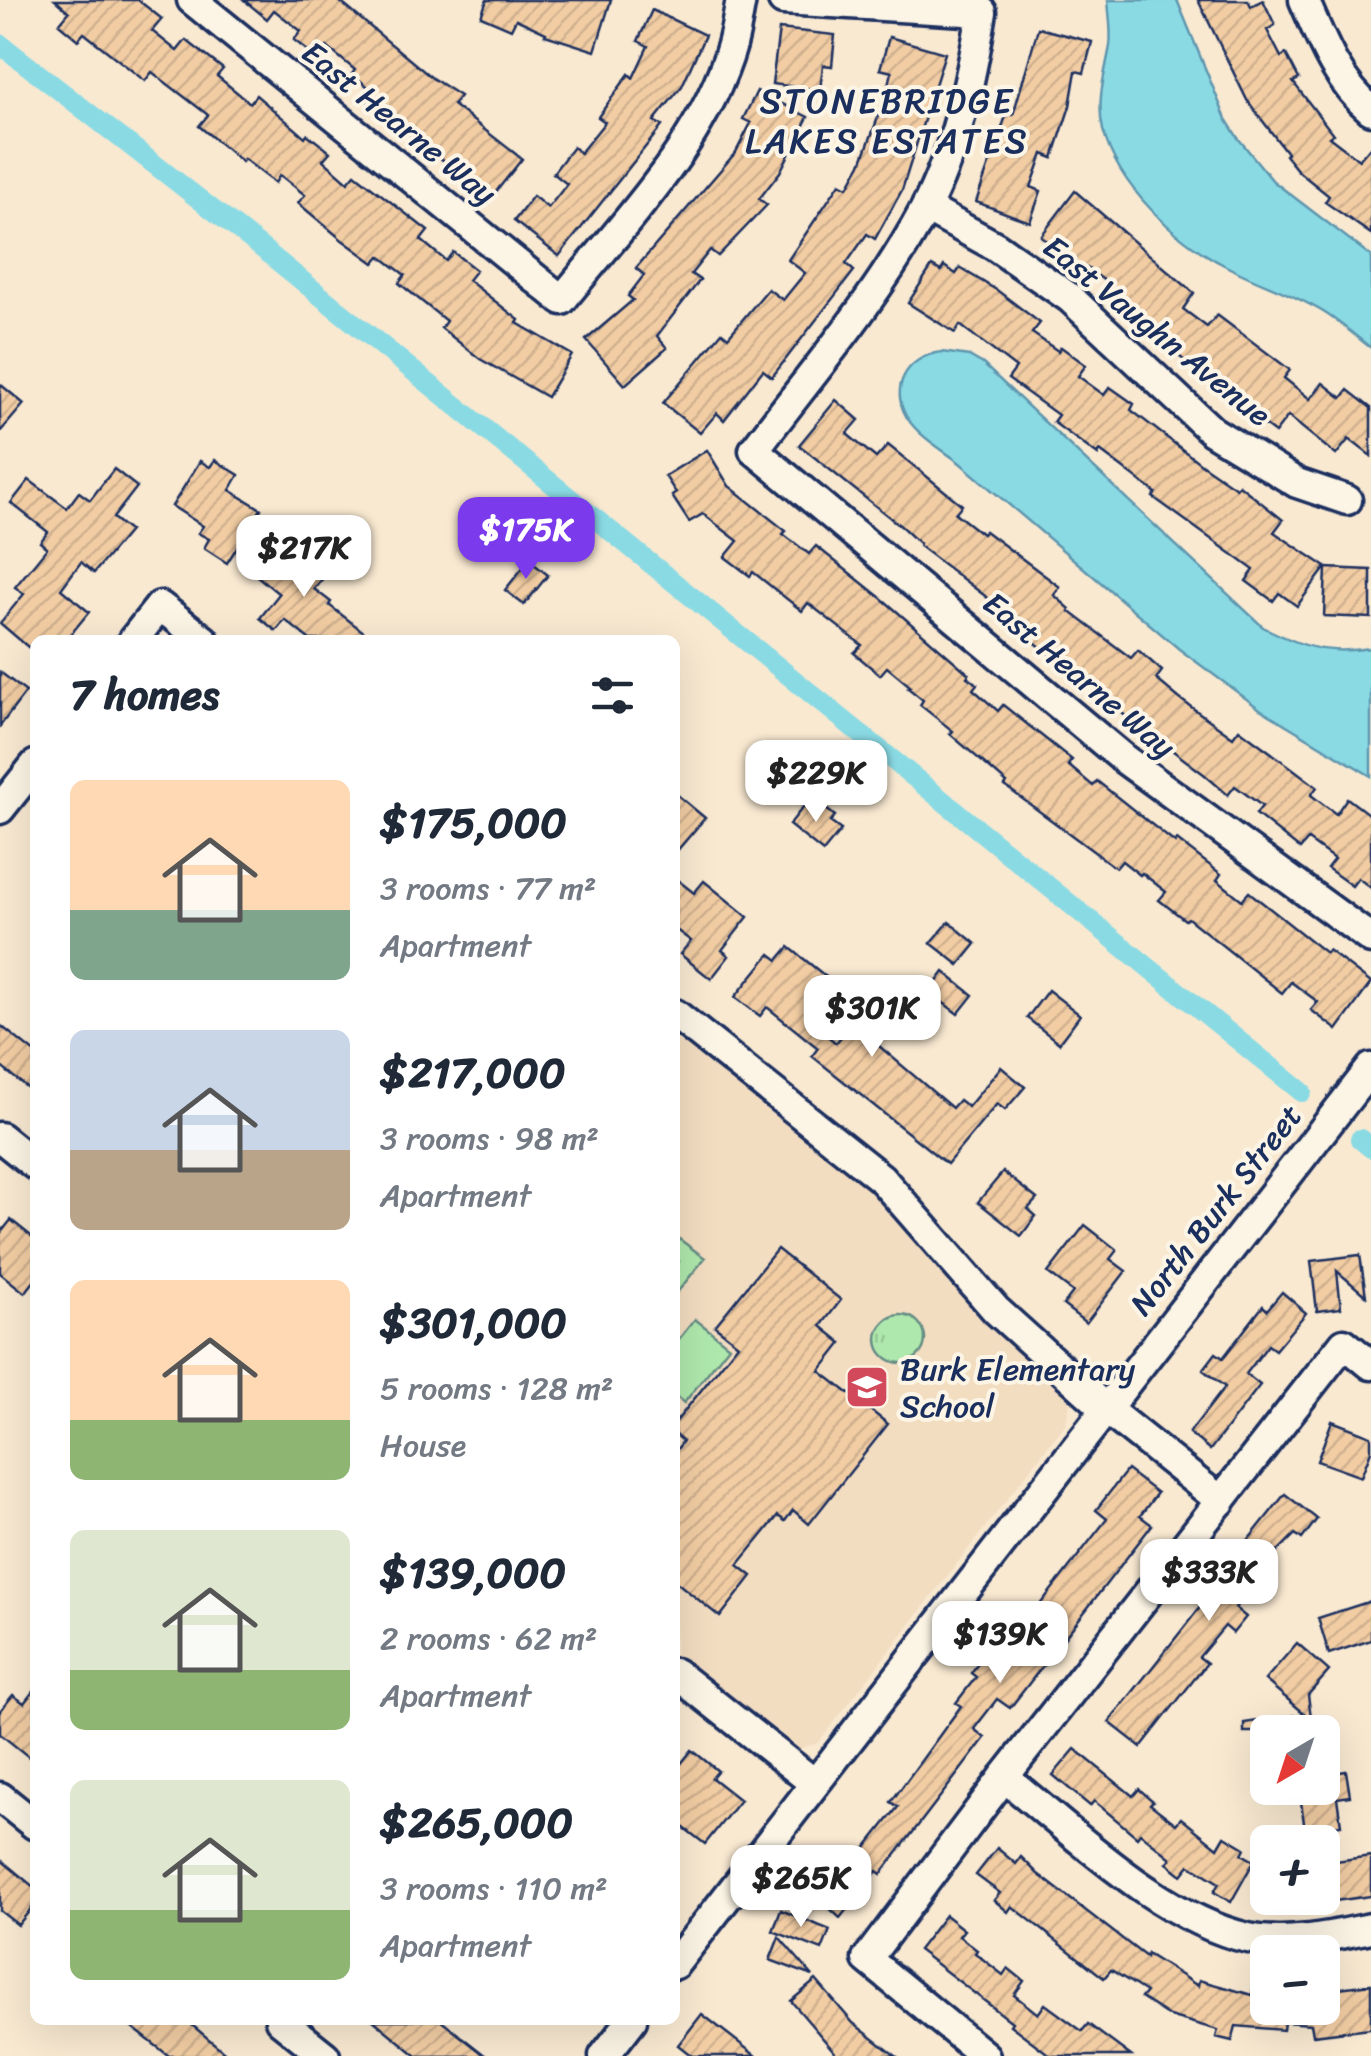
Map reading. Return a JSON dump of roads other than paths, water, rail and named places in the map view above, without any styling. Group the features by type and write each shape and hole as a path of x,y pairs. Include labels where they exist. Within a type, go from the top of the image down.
{"street":[{"name":"East Hearne Way","path":"192,0 562,300 680,151 718,81 732,46 741,0"},
{"path":"783,0 982,12 972,76 926,208"},
{"path":"1304,0 1327,53 1358,99 1371,110"},
{"name":"East Hearne Way","path":"926,208 896,260 754,450 1124,759 1371,939"},
{"name":"East Vaughn Avenue","path":"926,208 995,246 1070,298 1212,430 1297,483 1347,500"},
{"path":"137,635 160,606 198,635"},
{"path":"0,809 30,771"},
{"path":"680,1018 881,1178 996,1310 1106,1409 1221,1501"},
{"name":"North Burk Street","path":"680,1957 1371,1068"},
{"path":"0,1137 30,1160"},
{"path":"985,2056 947,2045 867,1959 1004,1777 1344,1344 1371,1365"},
{"path":"680,1677 814,1783"},
{"path":"1004,1777 1159,1900 1200,1924 1251,1939 1309,1940 1371,1928"},
{"path":"0,1797 30,1821"},
{"path":"286,2025 326,2056"},
{"path":"608,2054 628,2025"}],"water":[{"path":"1108,0 1177,0 1226,119 1238,138 1273,181 1371,256 1371,348 1316,308 1205,254 1168,226 1135,190 1110,151 1101,119 1111,41"},
{"path":"942,352 969,356 983,364 1263,627 1315,648 1371,648 1371,776 1260,709 1179,649 915,428 903,410 900,387 918,360"}],"waterway":[{"path":"0,44 258,245 1302,1092"},
{"path":"1360,1139 1371,1148"}],"place":[{"name":"Burk Elementary School","path":"867,1387"}],"district":[{"name":"STONEBRIDGE LAKES ESTATES","path":"887,121"}]}
